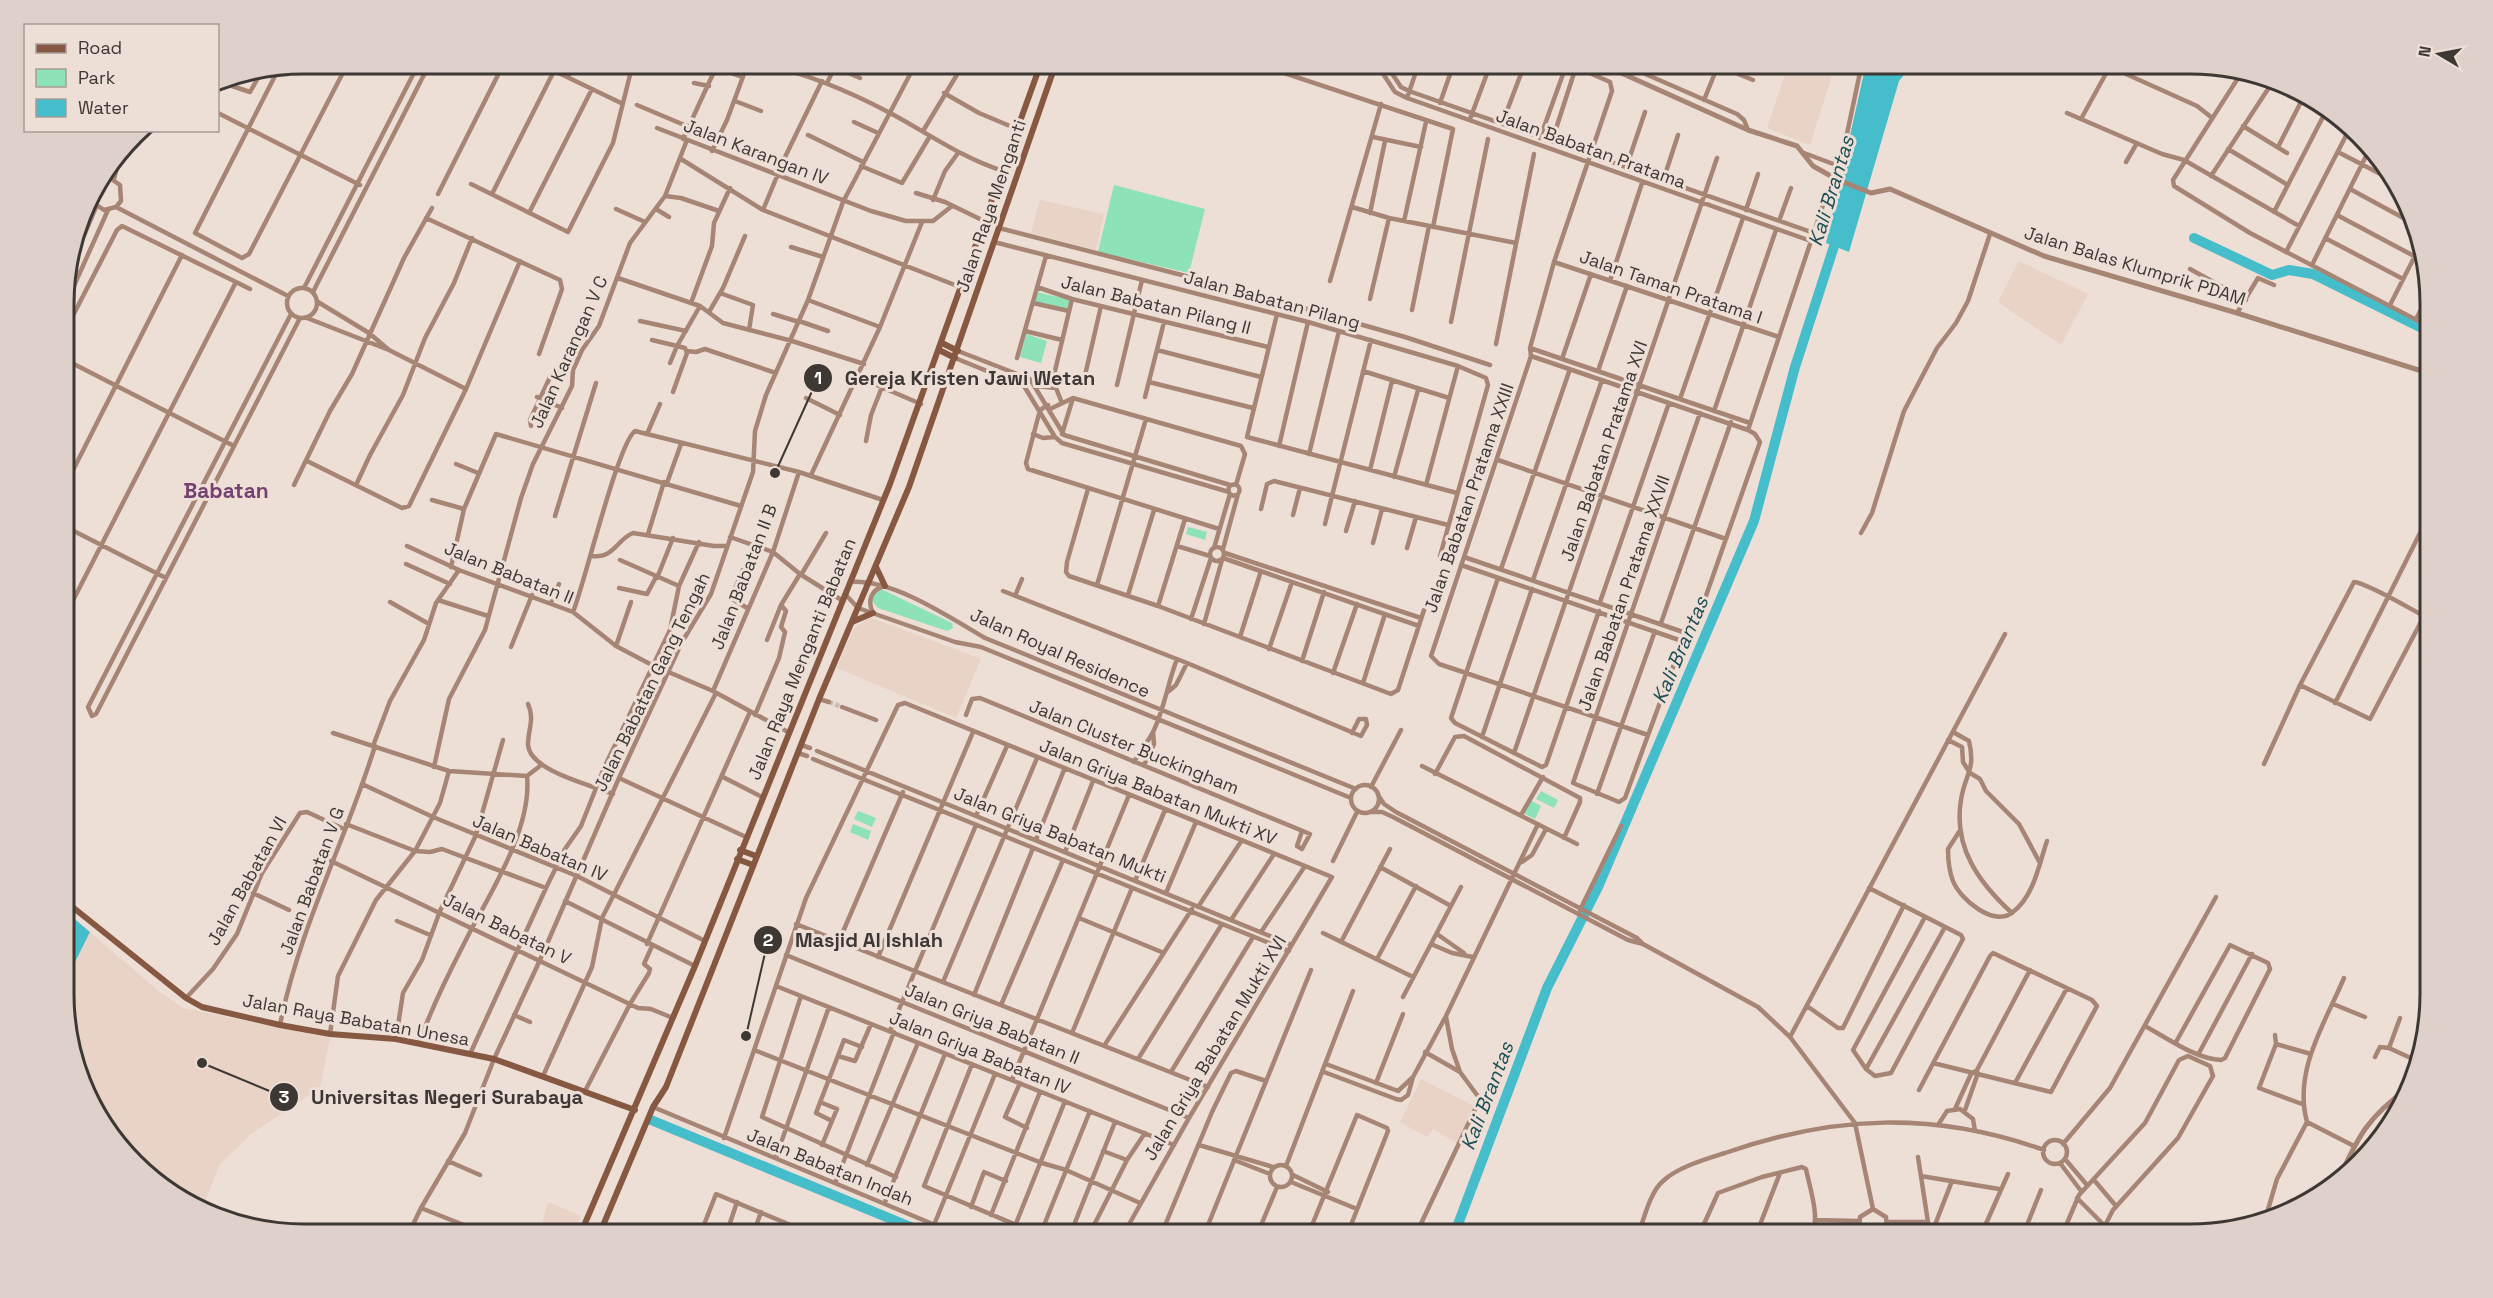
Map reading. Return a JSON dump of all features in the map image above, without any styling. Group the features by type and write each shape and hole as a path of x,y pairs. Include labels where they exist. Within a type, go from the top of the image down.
{"main road":[{"name":"Jalan Raya Menganti","path":"984,221 1037,74"},
{"name":"Jalan Raya Menganti","path":"955,354 1052,74"},
{"path":"992,200 1006,205"},
{"name":"Jalan Raya Menganti Babatan","path":"585,1224 705,941 745,862 748,853 746,837 852,581 943,348 960,287 984,221"},
{"path":"943,348 955,354"},
{"name":"Jalan Raya Menganti Babatan","path":"604,1224 653,1107 666,1087 748,853 798,753 876,566 955,354"},
{"path":"876,566 885,586"},
{"path":"851,623 873,613"},
{"name":"Jalan Raya Babatan Unesa","path":"74,908 186,998 202,1007 330,1034 396,1039 494,1059 636,1108"},
{"path":"636,1108 653,1107"}],"street":[{"path":"275,75 195,230 197,237 242,258 246,257 302,155 342,74"},
{"path":"304,288 413,74"},
{"path":"313,292 424,74"},
{"path":"438,194 498,74"},
{"path":"492,194 552,74"},
{"path":"561,74 621,103"},
{"path":"471,184 565,232 569,230 613,143 630,74"},
{"name":"Jalan Karangan V C","path":"434,767 449,699 480,641 499,585 521,498 540,448 573,383 573,370 582,350 597,330 630,243 665,196 681,159 688,127 714,74"},
{"path":"736,74 743,77"},
{"path":"712,151 735,101 744,74"},
{"path":"796,74 824,82 891,113 958,153 1003,171"},
{"path":"764,210 785,157 830,74"},
{"path":"853,74 860,78"},
{"name":"Jalan Babatan Gang Tengah","path":"413,1224 478,1105 494,1059 619,778 668,673 711,594 756,461 755,431 766,395 792,341 844,202 910,74"},
{"path":"923,132 957,74"},
{"path":"1288,74 1452,129 1412,310"},
{"name":"Jalan Babatan Pratama","path":"1383,74 1395,92 1407,98 1538,143 1701,204 1812,241"},
{"path":"1392,74 1401,87 1409,91"},
{"path":"1407,98 1415,74"},
{"path":"1437,108 1450,74"},
{"path":"1470,119 1487,74"},
{"path":"1500,130 1521,74"},
{"path":"1538,143 1563,74"},
{"path":"1549,147 1574,74"},
{"path":"1592,74 1610,82 1612,91 1554,262 1530,348 1750,423"},
{"path":"1649,74 1737,114 1744,120 1748,130"},
{"path":"1704,99 1714,74"},
{"path":"1740,74 1753,80"},
{"path":"1804,153 1836,165 1840,163 1860,74"},
{"path":"2081,119 2106,74"},
{"path":"2126,74 2210,115"},
{"name":"Jalan Balas Klumprik PDAM","path":"1622,75 1748,130 1797,146 1813,166 1838,180 1871,193 1890,189 2044,256 2420,370"},
{"path":"231,86 246,93 253,89 258,78"},
{"path":"2237,79 2210,115 2173,180 2174,186 2250,233 2420,322"},
{"path":"694,82 709,86"},
{"path":"2211,176 2269,88"},
{"path":"529,213 592,89"},
{"name":"Jalan Babatan Pratama","path":"1409,91 1503,122 1663,182 1814,233"},
{"path":"944,93 979,113 1017,129"},
{"path":"735,101 761,111"},
{"path":"2278,147 2300,102"},
{"path":"1330,281 1381,104"},
{"path":"637,105 688,127"},
{"path":"1626,168 1645,112"},
{"path":"2067,113 2184,160 2299,226"},
{"path":"219,114 365,187"},
{"path":"2274,212 2323,116"},
{"path":"854,122 878,133"},
{"path":"1404,221 1426,122"},
{"path":"2243,126 2288,153"},
{"name":"Jalan Karangan IV","path":"657,128 757,169 780,174 844,202 900,219 922,222"},
{"path":"808,135 903,183 930,136"},
{"path":"1663,182 1678,135"},
{"path":"2286,252 2345,135"},
{"path":"1373,136 1385,141 1420,147"},
{"path":"1451,322 1488,139"},
{"path":"1370,213 1385,141"},
{"path":"2126,162 2137,143"},
{"path":"2228,149 2288,185"},
{"path":"2337,152 2379,173"},
{"path":"933,200 945,171 958,153"},
{"path":"1496,344 1534,154"},
{"path":"2312,265 2366,156"},
{"name":"Jalan Babatan Pratama XVI","path":"1514,753 1717,158"},
{"path":"681,159 764,210 960,287"},
{"path":"114,179 116,170"},
{"path":"1746,210 1758,174"},
{"path":"84,234 96,207 108,210 116,207 121,201 123,193 114,179 111,178"},
{"path":"1610,281 1642,183"},
{"path":"691,303 712,246 711,232 730,188"},
{"path":"1779,221 1791,188"},
{"path":"2350,189 2403,217"},
{"path":"916,193 984,221"},
{"path":"665,196 681,198 719,210"},
{"path":"1748,430 1824,202"},
{"path":"811,475 864,364 906,267 922,222 937,219 952,206"},
{"path":"116,207 288,296"},
{"path":"1352,207 1389,218 1516,243"},
{"path":"294,485 330,411 352,374 364,342 432,208"},
{"path":"616,208 645,222"},
{"path":"656,209 669,217"},
{"path":"74,285 108,210"},
{"path":"2337,215 2414,256 2390,305"},
{"path":"426,218 562,282 562,289 539,354"},
{"path":"1370,299 1389,218"},
{"path":"1680,399 1743,218"},
{"path":"74,314 117,230 122,226 249,289"},
{"path":"999,228 1205,281"},
{"path":"1714,411 1776,230"},
{"path":"1861,533 1872,513 1904,411 1937,348 1956,323 1968,301 1990,234"},
{"path":"709,312 720,293 745,236"},
{"path":"356,486 370,455 404,395 425,338 454,283 472,238"},
{"path":"2325,238 2403,279"},
{"name":"Jalan Babatan Pilang","path":"994,242 1371,340 1403,342 1488,380 1457,493"},
{"path":"791,247 823,257"},
{"path":"74,468 182,255"},
{"path":"1017,358 1046,256"},
{"path":"306,461 402,508 409,506 466,389 520,261"},
{"name":"Jalan Taman Pratama I","path":"1554,262 1779,338"},
{"path":"2190,269 2246,300"},
{"path":"1562,359 1591,274"},
{"path":"618,278 700,306 723,323 792,341 864,364"},
{"path":"2237,313 2258,278 2274,285"},
{"path":"1117,385 1142,280"},
{"path":"74,598 236,282"},
{"path":"1598,371 1628,286"},
{"name":"Jalan Babatan Pilang II","path":"1037,287 1072,299 1268,347"},
{"path":"300,318 96,714 92,716 88,707 291,314 287,302 288,296 298,288 313,292 318,302 369,333 389,351"},
{"path":"720,293 753,305 748,330"},
{"path":"1054,375 1072,299"},
{"path":"808,300 880,327"},
{"path":"306,318 316,309 318,302"},
{"path":"1033,303 1069,311"},
{"path":"670,363 700,306"},
{"path":"1083,384 1101,306"},
{"path":"1300,307 1403,342 1490,365"},
{"path":"291,314 389,351 466,389"},
{"path":"773,314 828,331"},
{"path":"1277,314 1247,437 1457,493 1440,556"},
{"path":"640,321 686,331"},
{"path":"1145,398 1164,322"},
{"path":"1279,446 1308,322"},
{"path":"1025,331 1062,340"},
{"path":"1309,454 1339,331"},
{"path":"652,340 687,351 696,352 705,349 776,374"},
{"path":"1325,524 1371,340"},
{"name":"Jalan Babatan Pratama XXIII","path":"1466,673 1439,664 1431,656 1498,460 1531,356 1530,348"},
{"path":"1157,350 1261,377"},
{"path":"673,392 687,358 687,351"},
{"path":"955,354 1026,377 1036,386 1062,434 1229,493 1238,494"},
{"path":"955,354 963,362 1024,386 1055,437 1065,444 1233,485 1240,489 1204,624"},
{"path":"963,362 966,356"},
{"path":"1531,356 1748,430 1759,438 1760,447 1695,627 1686,633 1625,798 1621,802 1597,794 1655,631"},
{"path":"74,364 234,446"},
{"path":"989,372 991,364"},
{"path":"1426,485 1458,366"},
{"path":"1501,569 1570,369"},
{"path":"1363,371 1449,398"},
{"path":"531,426 530,420 551,375 559,374"},
{"path":"858,377 921,404"},
{"path":"1533,580 1602,380"},
{"path":"1370,470 1392,381"},
{"path":"1149,382 1253,408"},
{"path":"555,516 596,383"},
{"path":"1036,386 1056,388 1062,403"},
{"path":"866,441 871,415 882,387"},
{"path":"1394,477 1418,390"},
{"path":"539,398 562,408"},
{"path":"806,398 840,415"},
{"path":"1040,410 1074,398 1243,447 1245,454 1229,493 1191,619"},
{"path":"1062,434 1074,398"},
{"path":"1600,602 1669,403"},
{"path":"647,434 660,404"},
{"path":"1040,410 1026,465 1028,469 1219,529"},
{"name":"Jalan Babatan Pratama XXVII","path":"1597,794 1573,785 1573,782 1700,413"},
{"path":"1044,419 1053,416"},
{"path":"1661,623 1732,417"},
{"path":"1097,585 1146,419"},
{"path":"573,612 616,470 631,435 635,431 811,475 883,500"},
{"path":"451,567 464,511 496,434 741,506"},
{"path":"1033,434 1043,438 1055,437"},
{"path":"648,534 665,482 681,444"},
{"path":"1498,460 1726,539"},
{"path":"456,464 478,473"},
{"name":"Jalan Babatan II B","path":"586,982 592,967 602,918 664,799 714,692 771,554 799,472"},
{"path":"1261,509 1269,481 1448,525"},
{"path":"1293,515 1300,488"},
{"path":"1088,489 1068,558 1066,572 1069,576 1128,595 1334,673 1394,694 1398,690 1424,610"},
{"path":"432,500 464,511"},
{"path":"1346,531 1355,501"},
{"path":"1373,543 1382,509"},
{"path":"1128,595 1154,510"},
{"path":"1407,548 1416,517"},
{"path":"1158,606 1185,519"},
{"path":"74,531 166,578"},
{"path":"591,558 611,552 632,533 727,548"},
{"path":"767,640 781,605 826,533"},
{"path":"2335,703 2420,533"},
{"name":"Jalan Royal Residence","path":"730,537 771,554 799,575 845,597 857,607 955,642 981,647 1351,798"},
{"path":"619,588 647,594 672,540"},
{"path":"470,1054 546,888 581,826 596,788 673,623 679,586 697,545"},
{"name":"Jalan Babatan II","path":"407,546 451,567 573,612 616,646 652,666 714,692 788,732"},
{"path":"1177,546 1211,557 1215,561 1223,555"},
{"path":"1214,548 1223,555 1261,571 1419,626"},
{"path":"1223,555 1421,618"},
{"path":"1464,556 1686,633"},
{"path":"620,560 656,578 679,586"},
{"path":"405,564 450,584"},
{"path":"1461,565 1683,641"},
{"name":"Jalan Babatan V G","path":"280,1025 291,978 331,861 362,784 390,700 415,659 438,600 459,570"},
{"path":"743,570 731,598 747,608"},
{"path":"1240,637 1261,571"},
{"path":"1498,578 1451,718 1455,723 1482,737 1545,766 1599,611"},
{"path":"1015,596 1022,579"},
{"name":"Jalan Royal Residence","path":"852,581 868,581 885,586 968,627 985,638 1356,789"},
{"path":"1269,649 1292,582"},
{"path":"2264,764 2300,686 2352,584 2359,583 2420,614"},
{"path":"551,603 559,584"},
{"path":"873,613 870,605 871,596 877,589 885,586"},
{"path":"1302,661 1326,586"},
{"path":"1482,737 1532,589"},
{"path":"1003,591 1177,659 1352,732"},
{"path":"511,647 532,595"},
{"path":"438,600 488,616"},
{"path":"390,602 429,624"},
{"path":"616,646 631,602"},
{"path":"1334,673 1357,604"},
{"path":"585,1091 630,1004 649,973 650,969 644,964 659,918 779,658 785,631 781,627 786,611 781,605"},
{"path":"1363,683 1385,614"},
{"path":"2300,686 2370,719 2420,630"},
{"path":"1790,1037 2006,634"},
{"path":"1169,691 1168,683 1177,659"},
{"path":"1160,711 1169,691 1176,686 1186,663"},
{"path":"1466,673 1648,735"},
{"name":"Jalan Cluster Buckingham","path":"966,715 972,699 980,698 1302,831"},
{"path":"819,699 829,702"},
{"name":"Jalan Griya Babatan Mukti XV","path":"865,771 901,702 1332,877"},
{"path":"528,704 533,717 528,747 540,766 613,794"},
{"path":"842,707 876,720"},
{"name":"Jalan Royal Residence","path":"1134,762 1143,744 1153,732 1160,711"},
{"path":"1371,787 1401,730"},
{"path":"878,957 974,732"},
{"name":"Jalan Royal Residence","path":"1143,765 1154,744 1153,732"},
{"path":"1953,732 1969,741 1973,760 1961,798 1959,832 1973,870 1985,887 2012,914"},
{"path":"333,733 449,771 527,776 540,766"},
{"path":"1436,774 1455,737 1459,735 1580,798 1581,802 1564,838"},
{"path":"396,1039 403,993 422,960 440,911 476,835 503,740"},
{"path":"1948,740 1962,747 1963,762 1970,773 1980,778 1986,791 2019,824 2040,863"},
{"path":"801,744 810,748"},
{"path":"976,816 1007,746"},
{"name":"Jalan Griya Babatan Mukti","path":"1289,951 814,759 818,751 1292,945"},
{"path":"798,753 807,756"},
{"path":"943,982 1037,758"},
{"path":"1422,766 1576,844"},
{"path":"1036,840 1064,770"},
{"path":"330,1034 338,976 376,900 415,850 433,817 449,771"},
{"name":"Jalan Babatan Indah","path":"724,1138 796,924 865,771"},
{"path":"419,1043 432,1007 511,849 524,815 527,776"},
{"path":"723,777 762,797"},
{"path":"1521,815 1543,777"},
{"path":"619,778 746,837"},
{"path":"1065,852 1093,781"},
{"name":"Jalan Babatan IV","path":"362,784 433,817 577,876 705,941"},
{"path":"1358,812 1351,798 1356,789 1363,785 1371,787 1384,804 1396,812 1758,1008 1790,1037 1855,1123 1873,1209"},
{"path":"839,941 906,787"},
{"path":"1012,1080 1129,795"},
{"path":"1371,812 1377,807 1378,795"},
{"path":"1135,881 1165,810"},
{"name":"Jalan Babatan VI","path":"186,998 213,969 237,934 262,873 300,813 307,812 415,850 430,852 442,849 546,888"},
{"path":"1358,812 1382,812 1514,877"},
{"path":"1333,861 1358,812"},
{"path":"1166,893 1196,822"},
{"path":"1326,1064 1400,1091 1413,1076 1446,1016 1473,957 1522,862 1524,849 1538,824"},
{"path":"836,1182 914,971 976,825"},
{"path":"1580,912 1621,826"},
{"path":"1522,862 1532,855 1546,829"},
{"path":"1959,832 1948,849 1948,863 1954,882 1962,896 1991,914 2003,916 2012,914 2031,889 2047,841"},
{"path":"1104,1046 1190,911 1196,906 1242,840"},
{"path":"974,995 1033,848"},
{"path":"1341,942 1390,849"},
{"path":"1231,920 1274,854"},
{"path":"1001,1005 1063,860"},
{"name":"Jalan Babatan V","path":"331,861 440,911 471,929 630,1004 673,1018"},
{"path":"1261,932 1305,866"},
{"path":"1380,867 1451,906"},
{"name":"Jalan Griya Babatan Mukti XVI","path":"1130,1224 1189,1118 1332,877"},
{"path":"1377,959 1416,886"},
{"path":"1403,996 1461,887"},
{"path":"1072,1033 1132,888"},
{"path":"1869,888 1960,935 1962,943 1891,1073 1875,1076 1866,1070 1853,1050 1925,917"},
{"path":"253,893 289,910"},
{"path":"2063,1144 2100,1102 2216,897"},
{"path":"565,901 695,966"},
{"path":"1807,1006 1838,1028 1843,1028 1904,905"},
{"path":"1079,918 1164,953"},
{"path":"397,921 430,935"},
{"path":"796,924 1208,1087"},
{"path":"1138,1059 1222,924"},
{"path":"1866,1070 1945,927"},
{"path":"1323,933 1413,977"},
{"path":"1437,934 1473,957"},
{"path":"1171,1072 1253,937"},
{"path":"1431,944 1452,953 1464,953"},
{"path":"2145,1026 2176,1042 2199,1053 2217,1060 2225,1058 2270,969 2268,963 2234,945 2227,948 2176,1042"},
{"path":"1919,1090 1933,1063 1990,956 1997,953 2095,1002 2096,1008 2089,1022 2050,1092 1933,1063"},
{"path":"2199,1053 2252,954"},
{"name":"Jalan Griya Babatan II","path":"786,955 1189,1118"},
{"path":"1208,1224 1311,970"},
{"path":"1965,1110 1978,1073 2030,970"},
{"path":"2268,1210 2277,1179 2307,1122 2302,1104 2303,1084 2311,1054 2344,978"},
{"path":"543,1076 586,982"},
{"name":"Jalan Griya Babatan IV","path":"776,986 1174,1145"},
{"path":"2015,1083 2067,988"},
{"path":"1286,1166 1324,1072 1353,991"},
{"path":"801,996 762,1117 896,1177"},
{"path":"2333,1004 2365,1017"},
{"path":"776,1157 829,1008"},
{"path":"1376,1083 1403,1014"},
{"path":"514,1015 530,1022"},
{"path":"1446,1016 1452,1048 1460,1072"},
{"path":"2389,1048 2400,1018"},
{"path":"838,1056 855,1061 872,1024"},
{"path":"2275,1035 2276,1044 2259,1088 2302,1104"},
{"path":"832,1121 817,1116 820,1101 844,1039 862,1047"},
{"path":"867,1165 918,1042"},
{"path":"2276,1044 2311,1054"},
{"path":"2375,1057 2380,1047 2389,1048 2411,1058"},
{"path":"754,1050 1017,1154 1066,1170 1140,1203"},
{"path":"1421,1224 1480,1101 1479,1094 1460,1072 1425,1052"},
{"path":"885,1202 945,1054"},
{"path":"2066,1224 2081,1191 2094,1180 2145,1123 2180,1059 2188,1056 2210,1066 2213,1076 2178,1138 2116,1206 2105,1224"},
{"path":"972,1064 924,1185 1011,1224"},
{"path":"1166,1224 1212,1112 1233,1071 1266,1081"},
{"path":"1324,1072 1401,1100 1408,1095 1413,1076"},
{"path":"934,1224 995,1074"},
{"path":"1955,1109 1971,1074"},
{"path":"1020,1083 1005,1117 1027,1128"},
{"path":"991,1215 1040,1092"},
{"path":"2347,1162 2354,1146 2376,1113 2395,1098"},
{"path":"820,1101 836,1108 822,1145"},
{"path":"1016,1224 1065,1101"},
{"name":"Jalan Babatan Indah","path":"653,1107 885,1202 932,1224"},
{"path":"1938,1125 1941,1117 1955,1109 1965,1110 1973,1119 1975,1131"},
{"path":"1044,1224 1090,1112"},
{"path":"1313,1224 1355,1116 1387,1128 1351,1224"},
{"path":"1642,1224 1656,1189 1674,1174 1749,1144 1855,1123 1878,1121 1938,1125 1975,1131 2043,1150"},
{"path":"1074,1224 1115,1122"},
{"path":"2307,1122 2354,1146"},
{"path":"1094,1224 1145,1133"},
{"path":"2054,1140 2063,1144 2067,1151 2065,1159 2060,1163 2048,1162 2043,1150 2054,1140"},
{"path":"1199,1145 1270,1174"},
{"path":"1103,1151 1128,1160"},
{"path":"1918,1157 1928,1224"},
{"path":"1234,1158 1273,1167 1286,1166"},
{"path":"2065,1159 2087,1185"},
{"path":"448,1161 480,1175"},
{"path":"2060,1163 2081,1191"},
{"path":"1286,1166 1293,1175 1326,1190 1331,1197"},
{"path":"1273,1167 1270,1174 1273,1184 1277,1187 1288,1186 1293,1175"},
{"path":"1704,1224 1716,1195 1802,1167 1806,1169 1815,1224"},
{"path":"971,1207 984,1172 1006,1181"},
{"path":"1760,1224 1780,1173"},
{"path":"1985,1224 1999,1189 2008,1174"},
{"path":"1921,1176 1999,1189"},
{"path":"2094,1180 2116,1206"},
{"path":"1934,1224 1952,1181"},
{"path":"1291,1182 1357,1209"},
{"path":"1262,1224 1277,1187"},
{"path":"2027,1224 2041,1190"},
{"path":"704,1224 716,1194 788,1224"},
{"path":"2077,1198 2103,1224"},
{"path":"730,1224 737,1202"},
{"path":"421,1208 455,1224"},
{"path":"1815,1220 1858,1221 1863,1213 1873,1209 1883,1213 1888,1222 1915,1224"},
{"path":"757,1224 761,1212"}],"shaded area":[{"path":"1785,74 1833,74 1810,145 1767,128"},
{"path":"1040,200 1104,214 1096,250 1031,233"},
{"path":"2019,261 2088,294 2061,345 1998,302"},
{"path":"869,617 981,659 956,718 837,668 853,630"},
{"path":"74,919 161,993 183,1008 330,1038 320,1088 251,1134 220,1164 205,1202 202,1201 176,1186 141,1157 104,1109 81,1054 75,1024"},
{"path":"1421,1079 1476,1107 1457,1143 1433,1129 1427,1137 1400,1122"},
{"path":"548,1202 581,1216 578,1224 542,1224"}],"green space":[{"path":"1114,185 1205,209 1189,273 1098,252"},
{"path":"1037,292 1070,300 1067,310 1035,303"},
{"path":"1026,334 1047,341 1041,363 1020,357"},
{"path":"1188,527 1207,532 1205,540 1186,534"},
{"path":"881,589 952,623 953,628 947,631 878,608 872,601 873,595"},
{"path":"1541,791 1558,800 1554,808 1536,799"},
{"path":"1530,800 1541,806 1535,819 1523,813"},
{"path":"858,811 876,818 872,827 854,819"},
{"path":"853,824 871,831 868,840 850,832"}],"water":[{"name":"Kali Brantas","path":"1864,74 1905,74 1899,81 1849,252 1826,243"},
{"path":"74,919 90,932 74,964"}],"waterway":[{"name":"Kali Brantas","path":"1458,1224 1547,988 1598,887 1754,521 1795,367 1838,234"},
{"path":"2194,238 2272,275 2289,270 2313,274 2420,327"},
{"path":"2418,326 2420,322"},
{"path":"651,1120 903,1224"}],"tunnel":[{"path":"829,702 842,707"}],"place":[{"name":"Gereja Kristen Jawi Wetan","path":"775,473"},
{"name":"Masjid Al Ishlah","path":"746,1036"},
{"name":"Universitas Negeri Surabaya","path":"202,1063"}],"district":[{"name":"Babatan","path":"226,491"}]}
